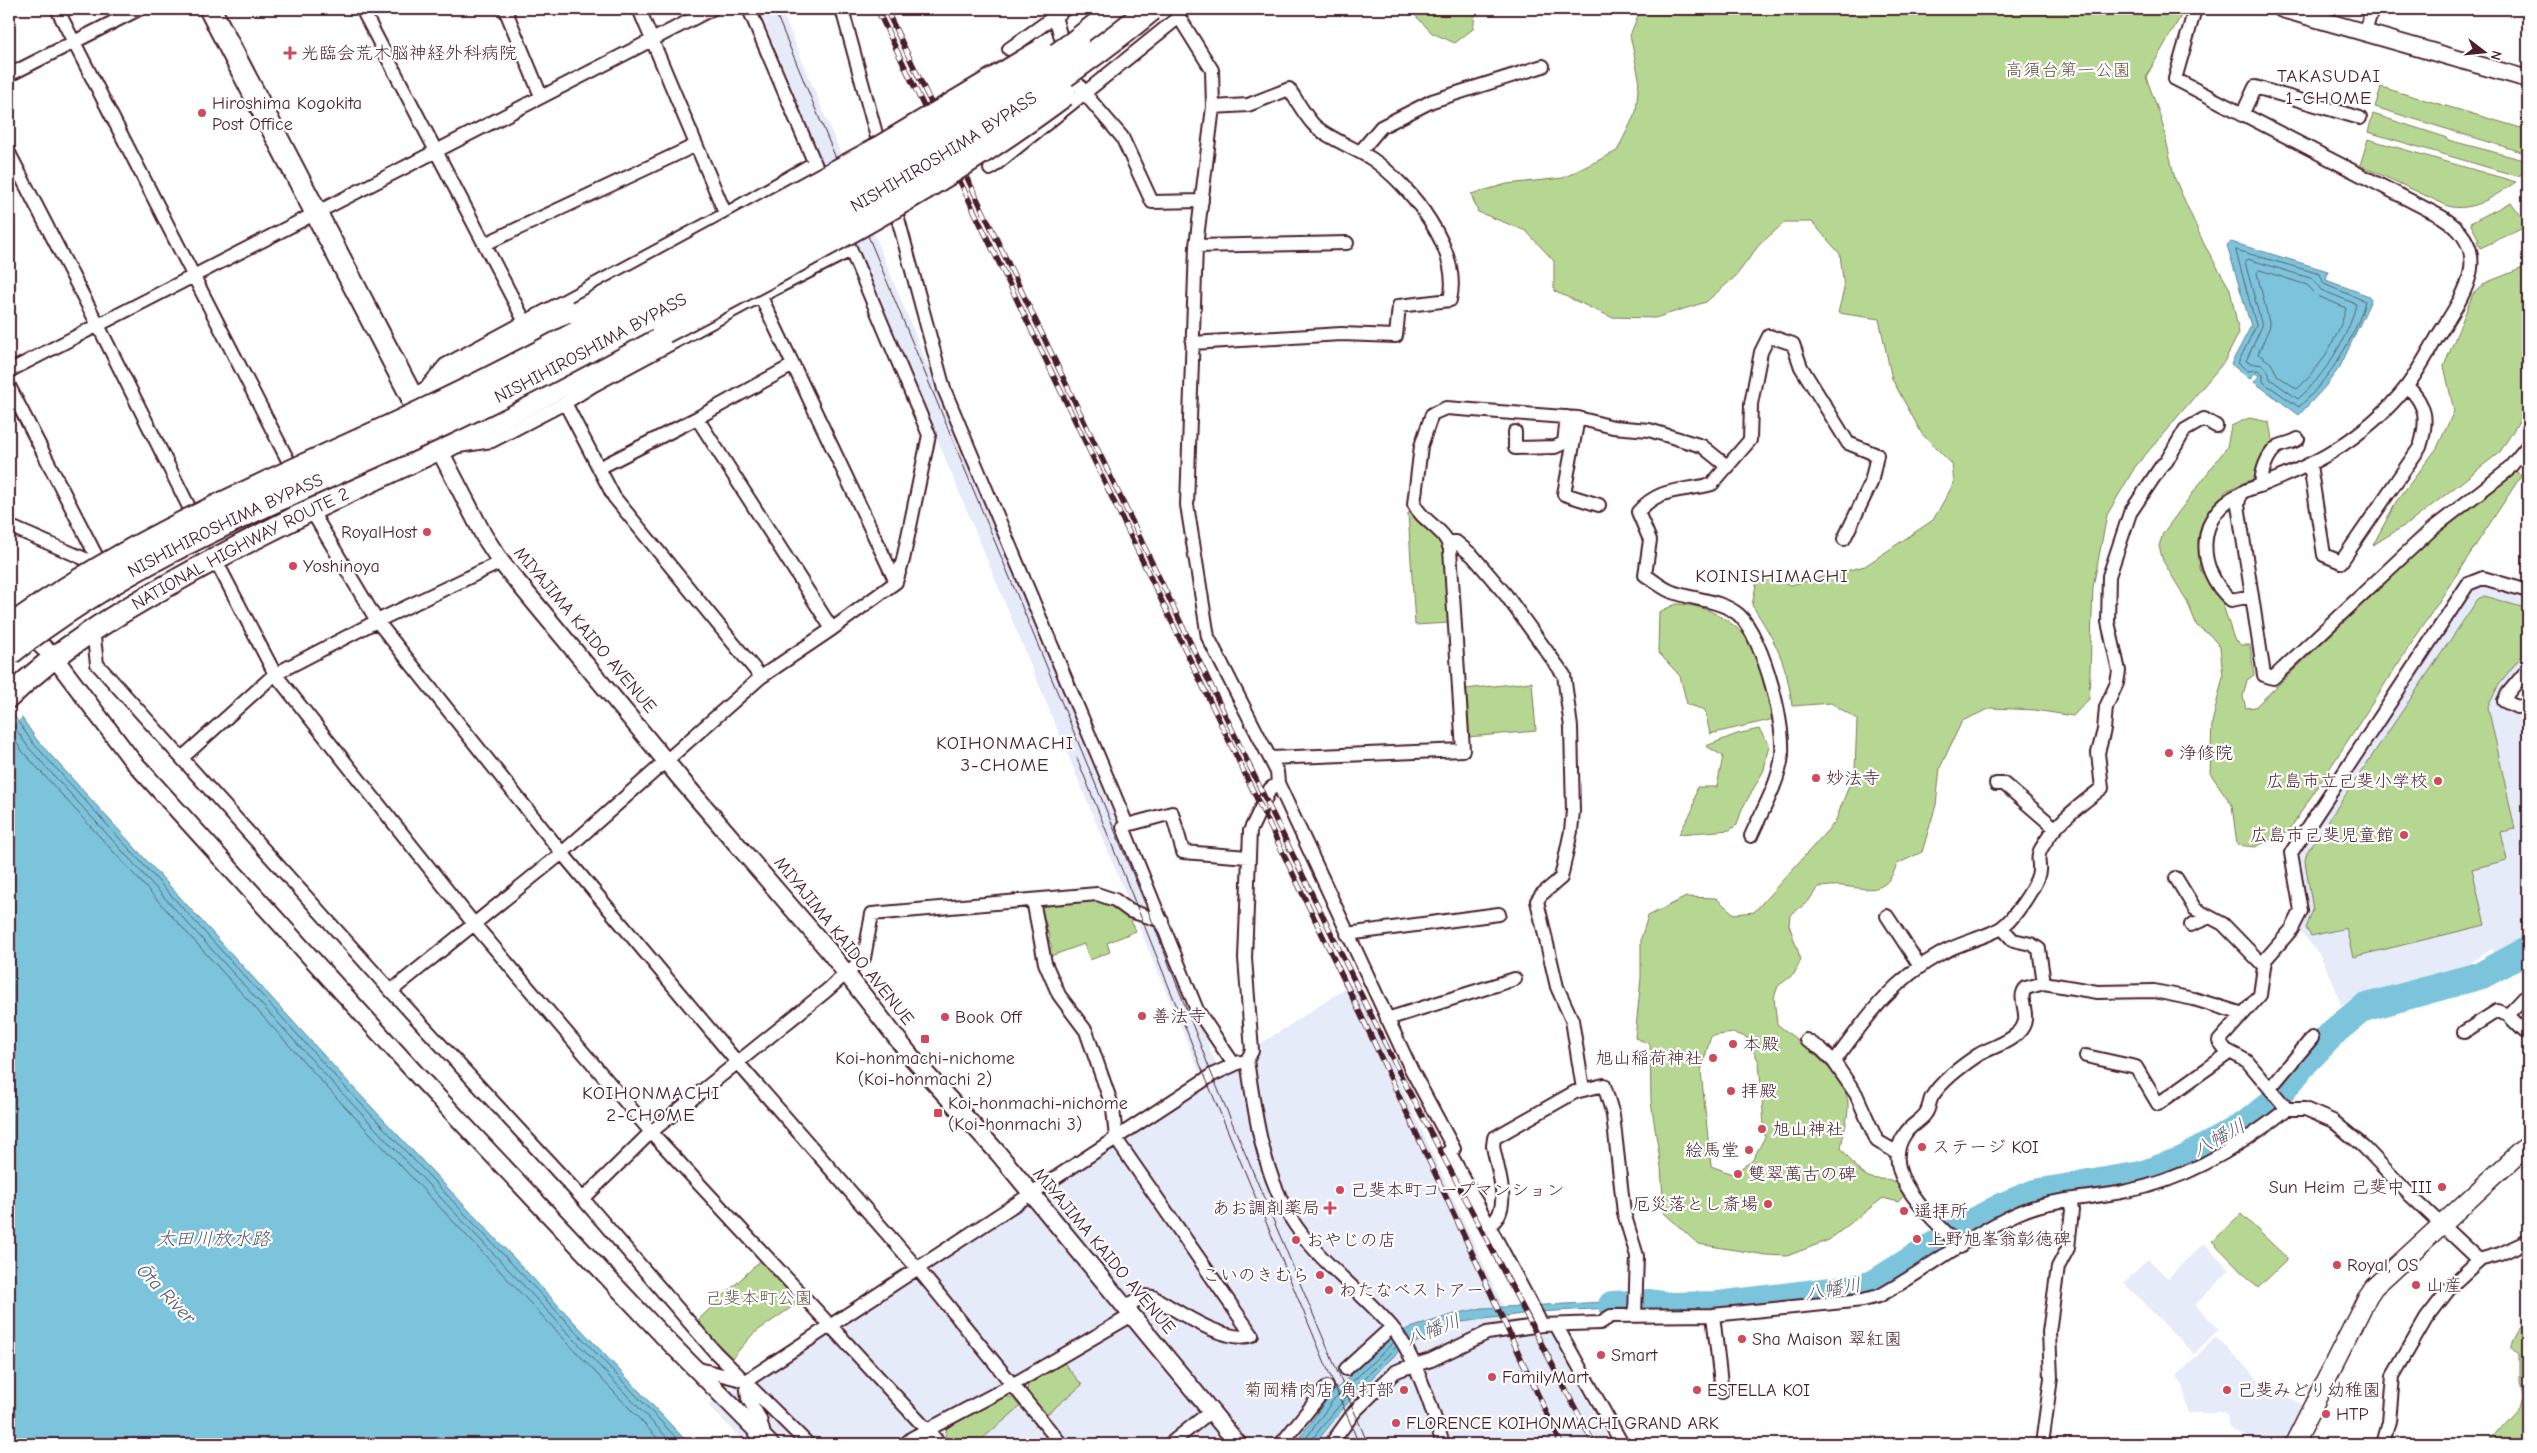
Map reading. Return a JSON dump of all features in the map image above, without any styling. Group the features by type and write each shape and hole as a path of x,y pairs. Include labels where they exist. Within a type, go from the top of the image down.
{"highway":[{"path":"210,9 439,449 827,244 974,158 1078,84 1173,12"},
{"name":"NISHIHIROSHIMA BYPASS","path":"18,631 76,582 142,544 497,376 813,207 971,114 1076,42 1118,9"},
{"name":"NISHIHIROSHIMA BYPASS","path":"9,653 86,599 150,562 505,393 828,221 982,132 1109,43 1151,9"},
{"path":"414,401 874,152 1039,52 1076,42"},
{"name":"NATIONAL HIGHWAY ROUTE 2","path":"9,646 18,631 109,580 201,532 301,485 414,401"},
{"name":"NATIONAL HIGHWAY ROUTE 2","path":"9,697 54,657 93,629 215,559 311,510 439,449"}],"main road":[{"path":"2294,1444 2368,1296 2378,1283 2528,1145"}],"street":[{"path":"57,9 301,485"},
{"path":"9,75 139,9"},
{"path":"362,9 525,322"},
{"path":"505,9 541,96"},
{"path":"639,9 760,296 896,582"},
{"path":"9,371 315,211 712,9"},
{"path":"391,991 562,853 761,677 832,629 896,582 903,560 929,435 750,9"},
{"path":"842,9 944,389 1128,825"},
{"path":"2195,9 2175,79 2442,217 2457,228 2464,238 2471,260 2469,283 2407,386 2374,422 2310,465 2228,499 2216,516 2206,534 2204,554 2208,569 2226,596 2231,600 2252,596"},
{"path":"2282,9 2528,79"},
{"path":"2365,32 2372,9"},
{"path":"1009,49 1058,11 1071,74 1085,94 1122,137 1152,202 1202,200"},
{"path":"990,169 1085,94 1173,12 1212,70 1213,107 1196,246 1187,505 1208,637 1278,772 1278,783 1347,934 1387,1019 1454,1148 1449,1151 1536,1315 1556,1325 1600,1323 1611,1316 1636,1306 1713,1315 1777,1310 1870,1298 1890,1290 1953,1239 2015,1214 2029,1209 2126,1192 2172,1179 2258,1132 2285,1105"},
{"path":"1360,152 1381,127 1432,101 1543,66"},
{"path":"2242,114 2255,87 2360,118"},
{"path":"1192,343 1341,334 1396,336 1398,306 1450,300 1453,282 1446,252 1427,216 1415,199 1374,160 1314,125 1289,89 1248,104 1213,107"},
{"path":"485,244 696,145"},
{"path":"9,154 98,325 201,532"},
{"path":"414,401 445,364 726,214 814,163"},
{"path":"1196,246 1347,243"},
{"path":"439,449 492,440 565,403 594,385 760,296 851,250"},
{"path":"1751,836 1775,784 1783,751 1780,721 1766,664 1750,629 1738,614 1717,604 1670,591 1645,575 1650,540 1638,512 1655,497 1677,488 1712,484 1750,440 1751,404 1761,352 1769,336 1793,344 1801,367 1848,442 1877,455 1872,483 1844,539"},
{"path":"599,468 698,418 793,365"},
{"path":"9,386 109,580"},
{"path":"2310,465 2324,555 2341,562 2420,447 2425,428 2424,411 2417,395 2407,386"},
{"path":"565,403 614,497 761,677"},
{"path":"1271,758 1463,750 1449,542 1414,504 1421,446 1432,414 1446,408 1573,417 1613,427 1649,430 1702,446 1728,467"},
{"path":"1515,432 1515,448 1555,447 1564,443 1573,417"},
{"path":"1573,417 1564,494 1599,505"},
{"path":"698,418 832,629"},
{"path":"1834,1062 1883,996 1919,965 1945,951 2002,928 2034,886 2039,871 2039,851 2055,828 2102,788 2098,753 2104,730 2106,707 2117,683 2119,671 2108,622 2110,576 2130,513 2139,496 2166,462 2184,430 2204,419 2216,426"},
{"path":"2262,485 2260,476 2272,453 2281,445 2298,439"},
{"path":"2240,494 2238,505 2264,675 2274,678 2432,529 2507,471 2528,445"},
{"name":"MIYAJIMA KAIDO AVENUE","path":"439,449 484,536 501,562 666,761 828,950 845,974 862,990 913,1059 998,1152 1238,1444"},
{"path":"311,510 377,621 562,853 736,1062 918,1269 1061,1444"},
{"path":"9,526 92,562 109,580"},
{"path":"1449,542 1456,542 1473,556 1506,595 1564,675 1571,727 1573,811 1570,842 1561,878 1540,895 1538,901 1557,987 1572,1020 1583,1089"},
{"path":"215,559 275,674 474,924 652,1132 940,1444"},
{"path":"183,757 275,674 377,621 501,562"},
{"path":"2479,1260 2410,1196 2363,1146 2333,1121 2305,1109 2285,1105 2247,1061 2229,1053 2219,1041 2260,995 2265,960 2292,929 2301,911 2291,853 2468,584 2483,578 2528,591"},
{"path":"9,616 18,631 54,657 131,759 418,1076 695,1368 768,1442"},
{"path":"93,629 97,664 183,757 391,991 583,1199 715,1352 808,1444"},
{"path":"2528,669 2508,693 2504,701 2518,707 2528,705"},
{"path":"1278,783 1270,789 1250,831 1248,857 1245,958 1252,1051 1247,1060 1262,1147 1282,1201 1294,1222 1315,1248 1394,1330 1414,1365 1443,1444"},
{"path":"1996,784 2004,784 2055,828"},
{"path":"1233,1063 1197,1010 1123,827 1172,813 1184,852 1248,857"},
{"path":"2176,878 2195,909 2223,924 2263,965"},
{"path":"583,1199 652,1132 736,1062 825,992 864,958 872,914 1097,894 1115,900 1136,914 1162,921"},
{"path":"906,1444 912,1438 1012,1385 1128,1312 1142,1296 1153,1297 1219,1332 1245,1337 1252,1335 1116,1139 1113,1108 1086,1031 1059,995 1045,963 1033,900"},
{"path":"1347,934 1499,914"},
{"path":"1887,916 1919,965"},
{"path":"2191,925 2210,917"},
{"path":"2002,928 2013,940 2031,944 2039,949 2044,983"},
{"path":"1387,1019 1514,979"},
{"path":"1953,1239 1903,1182 1898,1167 1898,1153 1904,1135 1926,1113 1931,1097 1938,1089 1979,1055 2011,1039 2024,1027 2026,1017 2023,991 2044,983 2097,992 2154,990 2202,1001 2243,1014"},
{"path":"2508,1015 2528,994"},
{"path":"2464,1032 2497,1011 2508,1015 2528,1035"},
{"path":"2272,1088 2312,1038"},
{"path":"1806,1040 1821,1049 1827,1058 1834,1062 1856,1094 1877,1141 1898,1153"},
{"path":"2086,1056 2136,1067 2158,1104 2229,1053"},
{"path":"695,1368 746,1381 832,1327 1233,1063 1247,1060"},
{"path":"1489,1226 1497,1220 1503,1203 1492,1146 1494,1138 1583,1089 1604,1085 1613,1115 1624,1213 1637,1256 1636,1306"},
{"path":"2042,1444 2051,1378 2049,1332 2058,1267 2068,1248 2072,1210 2070,1201"},
{"path":"2383,1444 2389,1422 2392,1381 2426,1319 2453,1284 2479,1260 2500,1254 2528,1241"},
{"path":"1330,1444 1348,1419 1394,1372 1431,1360 1487,1333 1536,1315"},
{"path":"1713,1315 1722,1392"},
{"path":"1556,1325 1622,1444"},
{"path":"1346,1369 1394,1330"},
{"path":"746,1381 748,1398 760,1419 768,1442"},
{"path":"1281,1444 1327,1387"},
{"path":"1170,1444 1211,1411"}],"shaded area":[{"path":"759,9 781,9 1219,1071 1354,983 1510,1321 1535,1318 1542,1332 1551,1333 1611,1444 746,1444 708,1405 1203,1081"},
{"name":"広島市立己斐小学校","path":"2484,587 2528,599 2528,662 2502,691 2495,703 2518,712 2528,709 2528,942 2498,958 2492,949 2464,967 2373,992 2341,1005 2332,979 2319,954 2298,928 2307,911 2299,862 2302,851 2472,591"},
{"path":"2204,1243 2230,1270 2195,1305 2219,1329 2194,1354 2124,1283 2148,1259 2168,1278"},
{"name":"己斐みどり幼稚園","path":"2216,1337 2272,1393 2276,1390 2306,1407 2287,1444 2261,1444 2229,1428 2227,1416 2224,1413 2188,1413 2184,1388 2177,1376"}],"green space":[{"path":"1409,9 1476,9 1473,29 1455,43 1432,33"},
{"name":"高須台第一公園","path":"1641,9 2185,9 2146,77 2161,118 2175,179 2204,244 2230,289 2239,333 2224,362 2135,467 2107,515 2093,587 2089,699 2073,716 2035,710 1991,708 1962,721 1940,768 1936,805 1922,852 1897,864 1893,874 1882,886 1868,889 1839,886 1818,887 1808,902 1790,915 1789,925 1801,960 1794,974 1778,986 1774,998 1777,1024 1820,1059 1839,1081 1845,1092 1848,1108 1841,1148 1862,1173 1871,1178 1896,1182 1906,1194 1898,1202 1883,1198 1829,1240 1787,1256 1766,1255 1698,1244 1664,1213 1661,1167 1651,1102 1650,1044 1635,1038 1641,978 1641,938 1648,916 1686,897 1716,898 1734,914 1754,912 1835,822 1855,770 1857,719 1831,703 1792,706 1787,677 1779,653 1752,605 1758,575 1791,585 1865,566 1933,520 1954,483 1952,464 1922,434 1892,379 1879,319 1838,313 1844,289 1840,254 1812,222 1785,222 1759,245 1736,276 1706,302 1655,318 1611,317 1554,291 1554,261 1526,231 1478,212 1471,194 1507,184 1563,178 1617,151 1636,112 1639,78 1630,35","holes":["1733,1033 1746,1037 1759,1062 1765,1137 1752,1161 1732,1174 1711,1166 1701,1071 1711,1036"]},
{"path":"2381,87 2528,130 2528,154 2375,107"},
{"path":"2373,114 2448,138 2448,140 2528,161 2528,172 2517,176 2368,132"},
{"path":"2368,139 2516,182 2484,202 2457,208 2448,206 2360,165"},
{"path":"2511,202 2528,226 2480,248 2477,241 2479,240 2470,223"},
{"path":"2528,266 2528,407 2500,452 2412,521 2373,545 2396,502 2437,448 2454,411 2444,366 2473,294 2485,283"},
{"path":"2249,418 2269,422 2273,445 2253,479 2226,491 2211,511 2198,539 2200,569 2222,602 2234,639 2241,645 2250,645 2254,675 2247,680 2243,697 2246,708 2255,707 2437,534 2516,471 2521,476 2288,832 2255,847 2237,845 2232,805 2210,773 2212,723 2223,676 2220,647 2210,635 2197,626 2187,601 2163,561 2159,546 2163,533 2227,447 2231,426"},
{"path":"1411,512 1444,546 1450,623 1415,625 1408,513"},
{"name":"広島市立己斐小学校","path":"2484,596 2528,609 2528,648 2499,684 2488,707 2515,829 2501,832 2507,860 2472,869 2485,925 2353,957 2346,928 2311,936 2306,928 2313,910 2305,861 2307,852 2478,599"},
{"path":"1676,604 1688,605 1712,612 1734,625 1743,634 1761,660 1774,719 1710,734 1705,710 1687,704 1680,676 1658,652 1659,612"},
{"path":"1532,682 1536,731 1468,737 1464,689"},
{"path":"1759,729 1769,744 1764,770 1742,809 1737,825 1730,830 1679,834 1693,809 1697,787 1717,787 1723,756 1706,746 1737,734"},
{"path":"1090,899 1106,902 1119,908 1128,917 1136,931 1107,943 1110,952 1090,960 1084,944 1051,956 1049,949 1052,947 1048,938 1050,937 1040,909 1044,903"},
{"path":"2241,1214 2288,1259 2258,1288 2212,1241"},
{"name":"己斐本町公園","path":"762,1259 799,1302 753,1334 732,1358 696,1322"},
{"path":"2528,1320 2528,1444 2487,1444 2519,1408 2522,1396 2519,1380 2519,1354 2511,1347 2517,1332"},
{"path":"1064,1363 1082,1385 1046,1415 1027,1392 1028,1382"},
{"path":"1004,1396 1013,1398 1020,1407 976,1444 948,1444 944,1440 947,1428"}],"water":[{"path":"2231,242 2328,271 2326,280 2369,296 2371,300 2340,367 2299,415 2254,382 2259,376 2255,373 2250,379 2231,364 2251,326 2227,245"},
{"name":"太田川放水路","path":"9,699 37,740 349,1083 689,1444 9,1444"},
{"path":"1606,1302 1650,1303 1611,1308 1537,1312 1454,1323 1399,1351 1350,1400 1315,1444 1295,1444 1330,1395 1391,1337 1407,1329 1455,1314 1482,1308"}],"pier":[{"path":"9,697 23,716 9,730"}],"waterway":[{"name":"八幡川","path":"1612,1305 1650,1303 1671,1306 1718,1305 1863,1287 1875,1283 1955,1232 2003,1206 2035,1193 2141,1175 2183,1160 2245,1125 2272,1103 2305,1062 2336,1030 2363,1008 2482,975 2528,950"}],"tram line":[{"path":"774,9 1151,918 1212,1075 1368,1444"},
{"path":"1077,758 1206,1079 1359,1444"}],"railway":[{"path":"877,9 1371,1036 1561,1444"},
{"path":"886,9 1265,798 1399,1072 1594,1444"}],"place":[{"name":"光臨会荒木脳神経外科病院","path":"290,53"},
{"name":"Hiroshima Kogokita Post Office","path":"202,113"},
{"name":"RoyalHost","path":"427,532"},
{"name":"Yoshinoya","path":"293,566"},
{"name":"浄修院","path":"2169,753"},
{"name":"妙法寺","path":"1816,778"},
{"name":"広島市立己斐小学校","path":"2438,781"},
{"name":"広島市己斐児童館","path":"2404,835"},
{"name":"善法寺","path":"1142,1016"},
{"name":"Book Off","path":"945,1017"},
{"name":"Koi-honmachi-nichome (Koi-honmachi 2)","path":"925,1039"},
{"name":"本殿","path":"1733,1044"},
{"name":"旭山稲荷神社","path":"1713,1058"},
{"name":"拝殿","path":"1731,1091"},
{"name":"Koi-honmachi-nichome (Koi-honmachi 3)","path":"938,1113"},
{"name":"旭山神社","path":"1762,1129"},
{"name":"ステージ KOI","path":"1922,1147"},
{"name":"絵馬堂","path":"1749,1150"},
{"name":"雙翠萬古の碑","path":"1738,1174"},
{"name":"Sun Heim 己斐中 III","path":"2442,1187"},
{"name":"己斐本町コープマンション","path":"1340,1190"},
{"name":"厄災落とし斎場","path":"1768,1204"},
{"name":"あお調剤薬局","path":"1330,1208"},
{"name":"遥拝所","path":"1904,1211"},
{"name":"上野旭峯翁彰徳碑","path":"1917,1239"},
{"name":"おやじの店","path":"1296,1240"},
{"name":"Royal, OS","path":"2337,1265"},
{"name":"こいのきむら","path":"1320,1275"},
{"name":"山産","path":"2416,1285"},
{"name":"わたなべストアー","path":"1329,1290"},
{"name":"Sha Maison 翠紅園","path":"1742,1339"},
{"name":"Smart","path":"1601,1355"},
{"name":"FamilyMart","path":"1492,1377"},
{"name":"菊岡精肉店 角打部","path":"1404,1390"},
{"name":"ESTELLA KOI","path":"1697,1390"},
{"name":"己斐みどり幼稚園","path":"2227,1390"},
{"name":"HTP","path":"2326,1414"},
{"name":"FLORENCE KOIHONMACHI GRAND ARK","path":"1396,1423"}],"district":[{"name":"TAKASUDAI 1-CHOME","path":"2329,87"},
{"name":"KOINISHIMACHI","path":"1772,576"},
{"name":"KOIHONMACHI 3-CHOME","path":"1005,754"},
{"name":"KOIHONMACHI 2-CHOME","path":"651,1104"}],"water label":[{"name":"Ōta River","path":"166,1294"}]}
